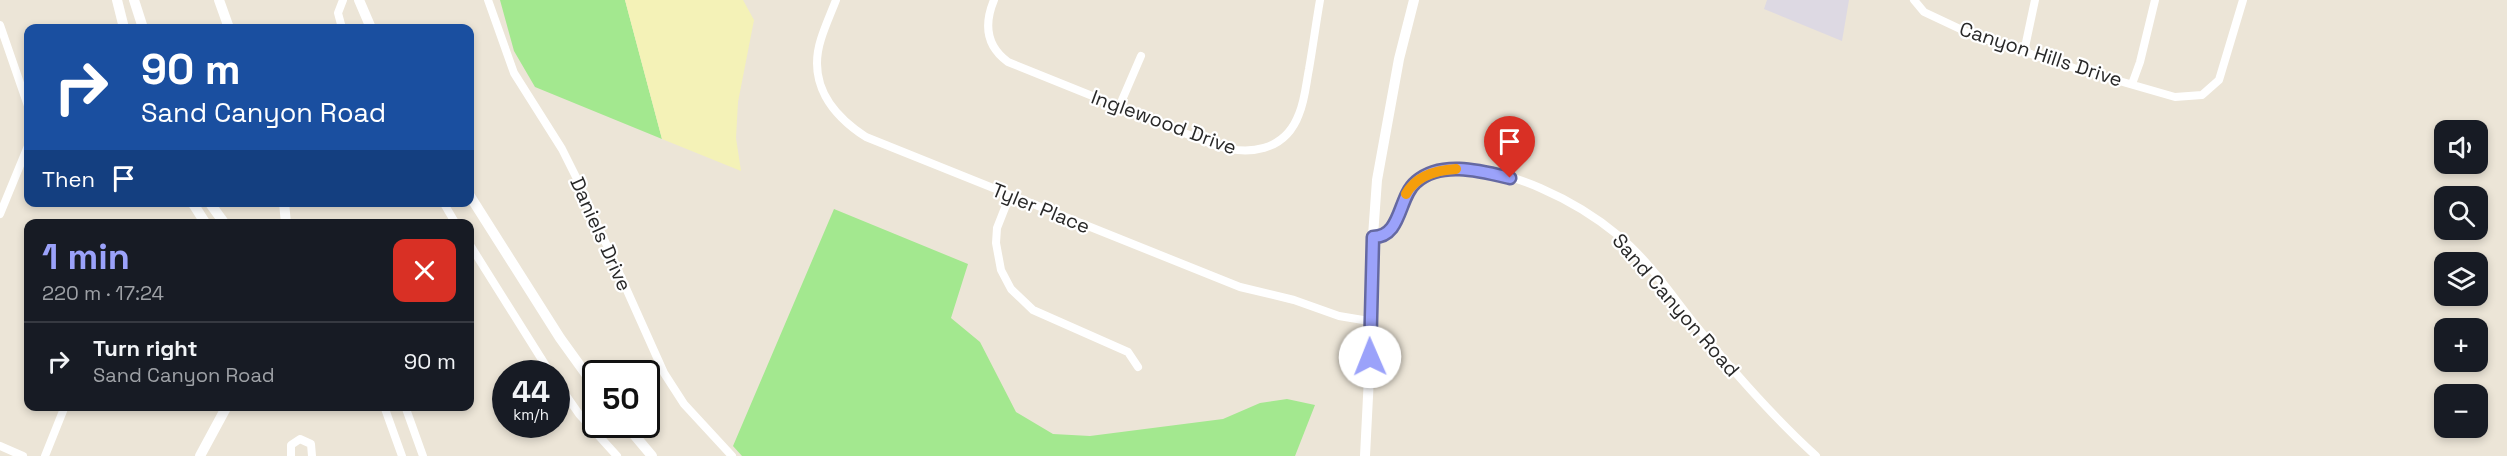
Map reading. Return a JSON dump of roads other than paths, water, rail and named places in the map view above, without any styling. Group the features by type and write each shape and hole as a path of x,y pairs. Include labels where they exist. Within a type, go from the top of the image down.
{"main road":[{"path":"117,0 123,24"},
{"path":"134,0 142,24"},
{"path":"219,0 228,24"},
{"path":"359,0 369,24"},
{"path":"1365,456 1370,357 1369,321 1377,180 1384,130 1414,0"},
{"path":"474,202 560,338 582,369"},
{"path":"200,456 224,411"},
{"path":"637,438 652,456"}],"street":[{"path":"341,24 338,13 343,0"},
{"name":"Daniels Drive","path":"488,0 514,73 573,170 664,373 684,404 732,456"},
{"name":"Tyler Place","path":"836,0 820,39 818,71 825,96 841,119 866,137 1240,287 1294,300 1339,316 1369,321"},
{"name":"Inglewood Drive","path":"994,0 987,24 989,37 999,55 1008,62 1227,149 1246,152 1268,147 1290,131 1300,113 1320,0"},
{"name":"Canyon Hills Drive","path":"1914,0 1924,12 1975,36 2175,97 2206,95 2219,80 2243,0"},
{"path":"2024,52 2035,0"},
{"path":"2132,84 2140,62 2155,0"},
{"path":"0,25 24,94"},
{"path":"1119,107 1141,56"},
{"path":"0,214 24,156"},
{"name":"Sand Canyon Road","path":"1373,237 1382,236 1392,228 1407,192 1417,181 1439,171 1461,169 1489,173 1544,190 1586,213 1625,242 1746,385 1816,456"},
{"path":"1010,195 997,228 996,243 1001,270 1011,289 1032,310 1128,352 1138,367"},
{"path":"474,251 542,360"},
{"path":"570,401 617,456"},
{"path":"45,456 63,411"},
{"path":"386,411 402,456"},
{"path":"407,411 423,456"},
{"path":"291,456 291,445 300,439 311,444 313,456"},
{"path":"0,446 23,456"}]}
